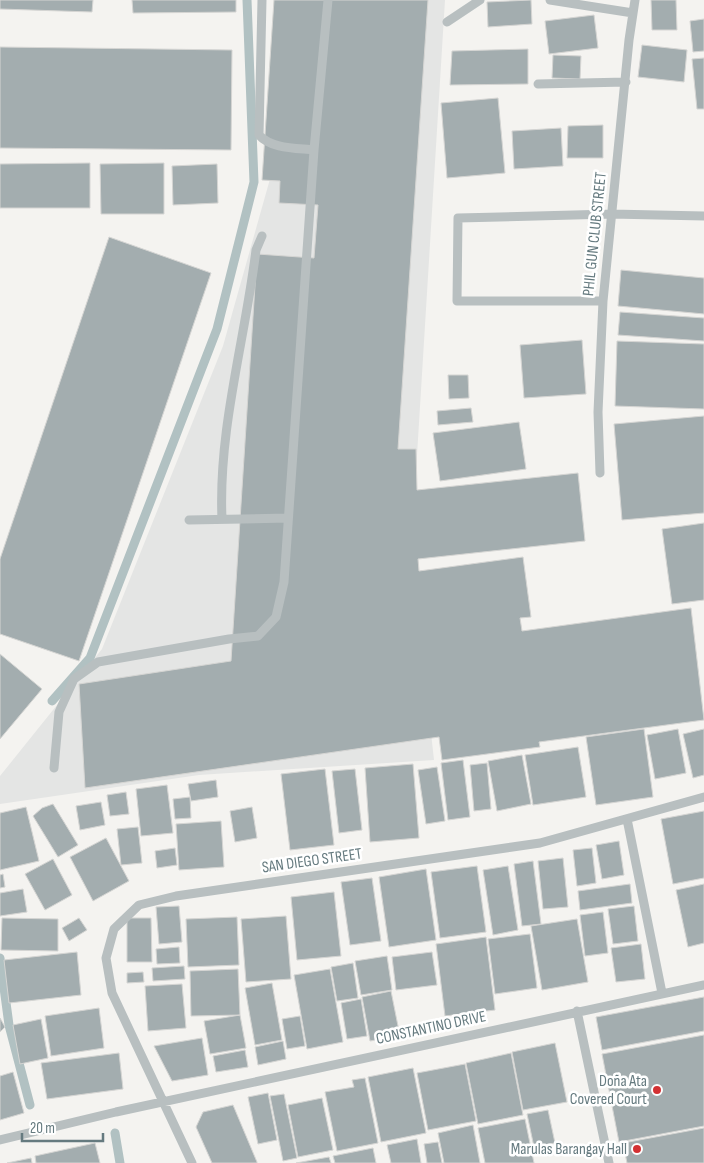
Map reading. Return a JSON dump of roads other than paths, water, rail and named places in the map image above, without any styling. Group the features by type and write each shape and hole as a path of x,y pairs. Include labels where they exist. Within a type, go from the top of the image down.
{"street":[{"path":"262,0 259,135 264,141 275,144 314,150"},
{"path":"54,768 59,712 74,679 98,662 258,636 276,617 284,582 314,150 328,0"},
{"path":"447,22 480,0"},
{"path":"550,0 634,13"},
{"name":"PHIL GUN CLUB STREET","path":"600,473 598,412 603,301 626,82 628,40 635,0"},
{"path":"538,84 626,82"},
{"path":"603,301 457,301 458,218 611,214 704,216"},
{"path":"222,519 224,452 228,418 242,344 256,250 262,236"},
{"path":"189,520 288,518"},
{"name":"SAN DIEGO STREET","path":"192,1163 165,1102 112,993 106,958 114,929 140,905 176,896 540,843 704,797"},
{"path":"627,819 662,993"},
{"name":"CONSTANTINO DRIVE","path":"0,1140 116,1112 704,985"},
{"path":"577,1011 609,1163"}],"waterway":[{"path":"52,701 90,658 217,329 254,182 247,0"},
{"path":"0,958 9,1025 30,1105"},
{"path":"115,1133 120,1163"}],"place":[{"name":"Doña Ata Covered Court","path":"657,1090"},
{"name":"Marulas Barangay Hall","path":"637,1149"}]}
